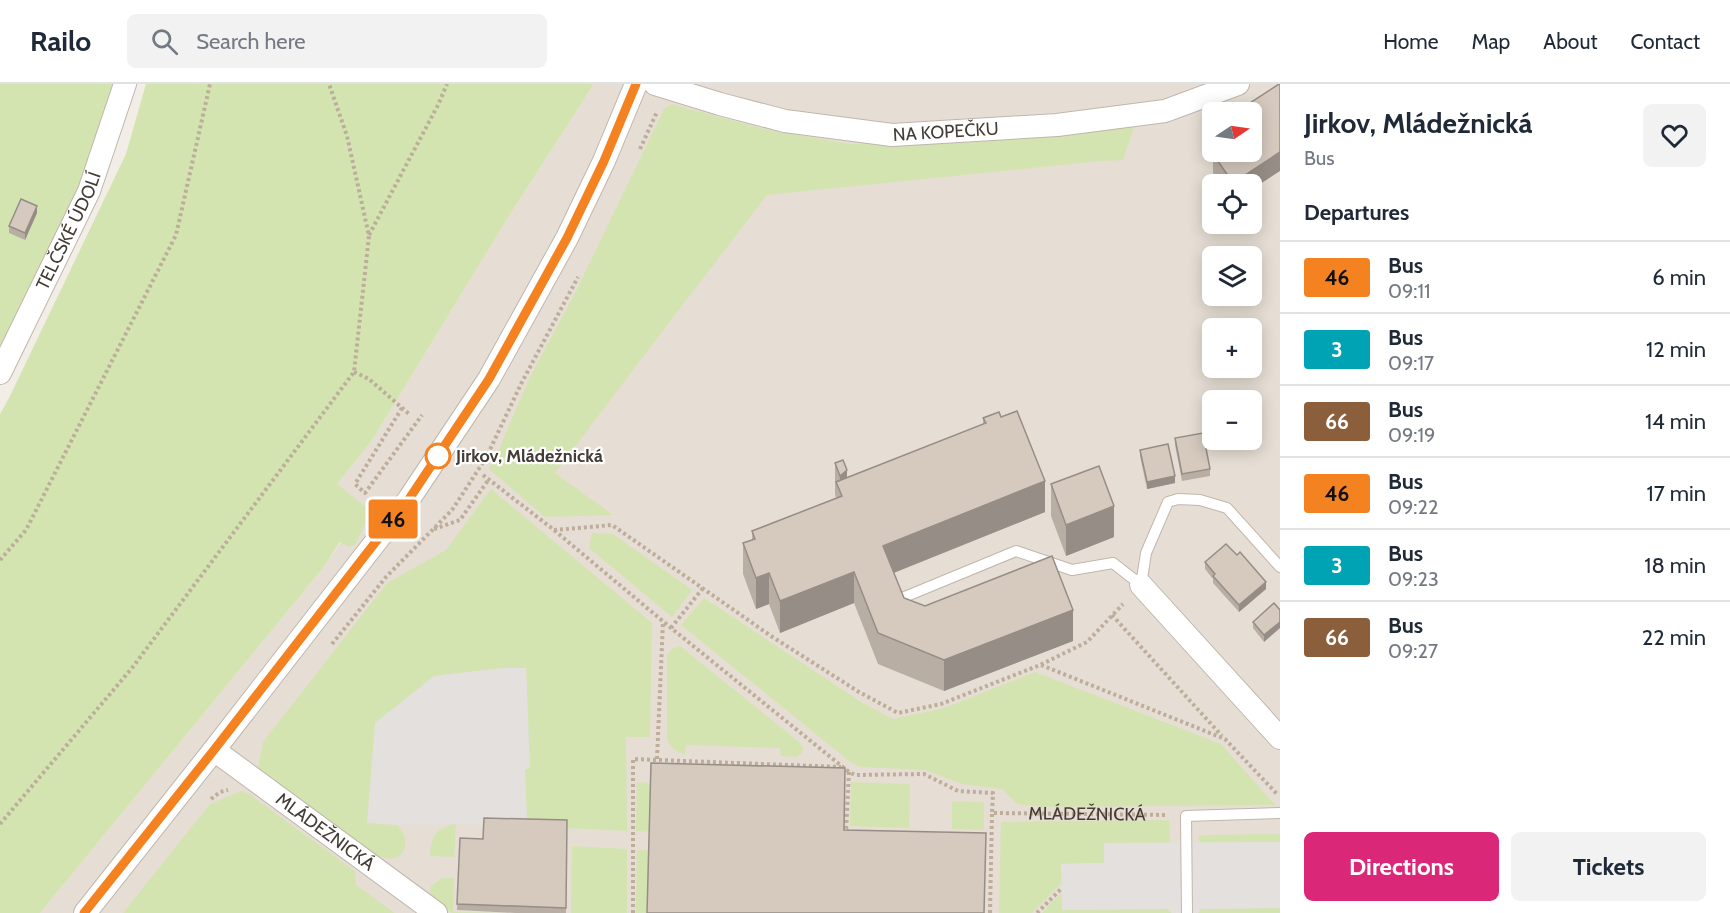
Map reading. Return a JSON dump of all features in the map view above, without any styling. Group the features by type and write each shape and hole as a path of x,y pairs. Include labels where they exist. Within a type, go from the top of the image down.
{"street":[{"name":"TELČSKÉ ÚDOLÍ","path":"0,373 89,191 125,84"},
{"path":"84,913 409,499 489,379 567,238 604,161 636,84"},
{"name":"NA KOPEČKU","path":"656,84 785,121 892,135 1057,124 1165,111 1238,84"},
{"path":"1141,585 1280,738"},
{"name":"MLÁDEŽNICKÁ","path":"214,750 436,913"}],"lane":[{"path":"902,598 1016,551 1072,570 1113,564 1141,585 1146,553 1168,502 1178,499 1200,500 1227,508 1280,567"},
{"path":"1187,913 1186,816 1280,813"}],"path":[{"path":"0,560 26,530 176,235 210,84"},
{"path":"0,824 132,668 354,372 369,236 347,136 329,84"},
{"path":"369,236 447,84"},
{"path":"354,372 369,379 410,414"},
{"path":"402,408 355,484 365,493 422,415"},
{"path":"483,475 554,530 849,772 855,775 924,774 958,791 993,794 990,913"},
{"path":"432,530 460,519 489,479"},
{"path":"554,530 612,525 771,636 859,692 898,713 941,704 1040,665 1087,642 1141,585"},
{"path":"671,628 703,588"},
{"path":"1112,615 1280,797"},
{"path":"657,759 663,621"},
{"path":"1040,665 1225,739"},
{"path":"633,913 633,759 842,766"},
{"path":"849,772 846,831 858,832"},
{"name":"MLÁDEŽNICKÁ","path":"992,813 1186,816"},
{"path":"1037,913 1062,888"}],"shaded area":[{"path":"594,84 1280,84 1280,913 40,913 323,568 341,542 337,484 371,442 509,216"},
{"path":"504,668 526,668 530,768 525,769 527,826 367,823 375,723 434,676"},
{"path":"1280,842 1280,908 1201,909 1198,913 1172,913 1168,909 1062,910 1061,864 1104,863 1104,843"}],"green space":[{"path":"0,84 118,84 84,177 41,272 0,346"},
{"path":"146,84 594,84 509,216 371,442 337,484 371,511 355,545 348,547 340,542 323,568 40,913 0,913 0,414 126,154"},
{"path":"671,104 768,130 851,144 902,143 1135,125 1123,160 767,195 555,473 613,515 545,517 489,469 529,379 576,291 664,109"},
{"path":"491,489 652,623 650,737 626,737 627,831 527,826 525,769 529,768 526,668 504,668 434,676 367,822 393,824 404,834 404,848 401,854 396,858 387,859 376,855 258,769 263,742 387,583 446,550"},
{"path":"592,533 613,534 692,590 672,617 589,548"},
{"path":"704,598 861,702 893,719 944,708 1035,672 1221,744 1275,805 1042,807 1017,804 1002,789 963,784 924,770 861,767 853,764 681,625"},
{"path":"680,646 799,742 803,748 802,753 796,757 781,756 780,748 686,745 685,755 673,749 667,740 667,655 673,648"},
{"path":"637,782 650,783 649,832 636,831"},
{"path":"851,782 910,784 909,828 850,826"},
{"path":"241,791 249,794 355,871 356,885 395,913 123,913 210,804"},
{"path":"952,801 984,802 984,830 952,829"},
{"path":"1169,820 1170,843 1104,843 1104,863 1061,864 1062,883 1032,913 999,913 1001,822"},
{"path":"456,824 454,857 430,856 433,838 436,834"},
{"path":"1280,834 1280,842 1200,843 1198,837 1202,835"},
{"path":"572,846 627,849 627,913 571,913"},
{"path":"637,850 649,850 647,913 636,913"},
{"path":"442,878 454,878 453,912 517,913 452,913 436,901 430,892 431,886"},
{"path":"1062,892 1063,910 1169,909 1172,913 1042,913"},
{"path":"1280,908 1280,913 1198,913 1201,909"}],"building":[{"path":"1280,84 1280,152 1247,174 1227,174 1219,162 1262,162 1262,102 1251,102"},
{"path":"21,199 37,206 25,233 9,226"},
{"path":"1017,411 1045,481 883,546 904,598 925,606 1052,556 1073,610 944,660 878,633 854,572 780,601 769,573 756,578 743,543 755,539 752,531 842,496 836,482 986,423 983,418 999,412 1001,417"},
{"path":"1202,433 1202,450 1206,450 1210,469 1182,474 1175,438"},
{"path":"1168,444 1175,476 1147,482 1140,450"},
{"path":"843,460 847,470 840,476 835,463"},
{"path":"1099,466 1114,506 1066,525 1051,484"},
{"path":"1226,544 1237,555 1240,552 1266,582 1239,605 1213,576 1215,574 1205,562"},
{"path":"1274,603 1280,610 1280,622 1264,635 1253,622"},
{"path":"651,763 845,768 844,830 986,833 984,913 647,913"},
{"path":"484,818 567,820 566,908 457,904 460,838 483,839"}],"bus line":[{"name":"46","path":"84,913 409,499 489,379 567,238 604,161 636,84"}],"place":[{"name":"Jirkov, Mládežnická","path":"438,456"}]}
